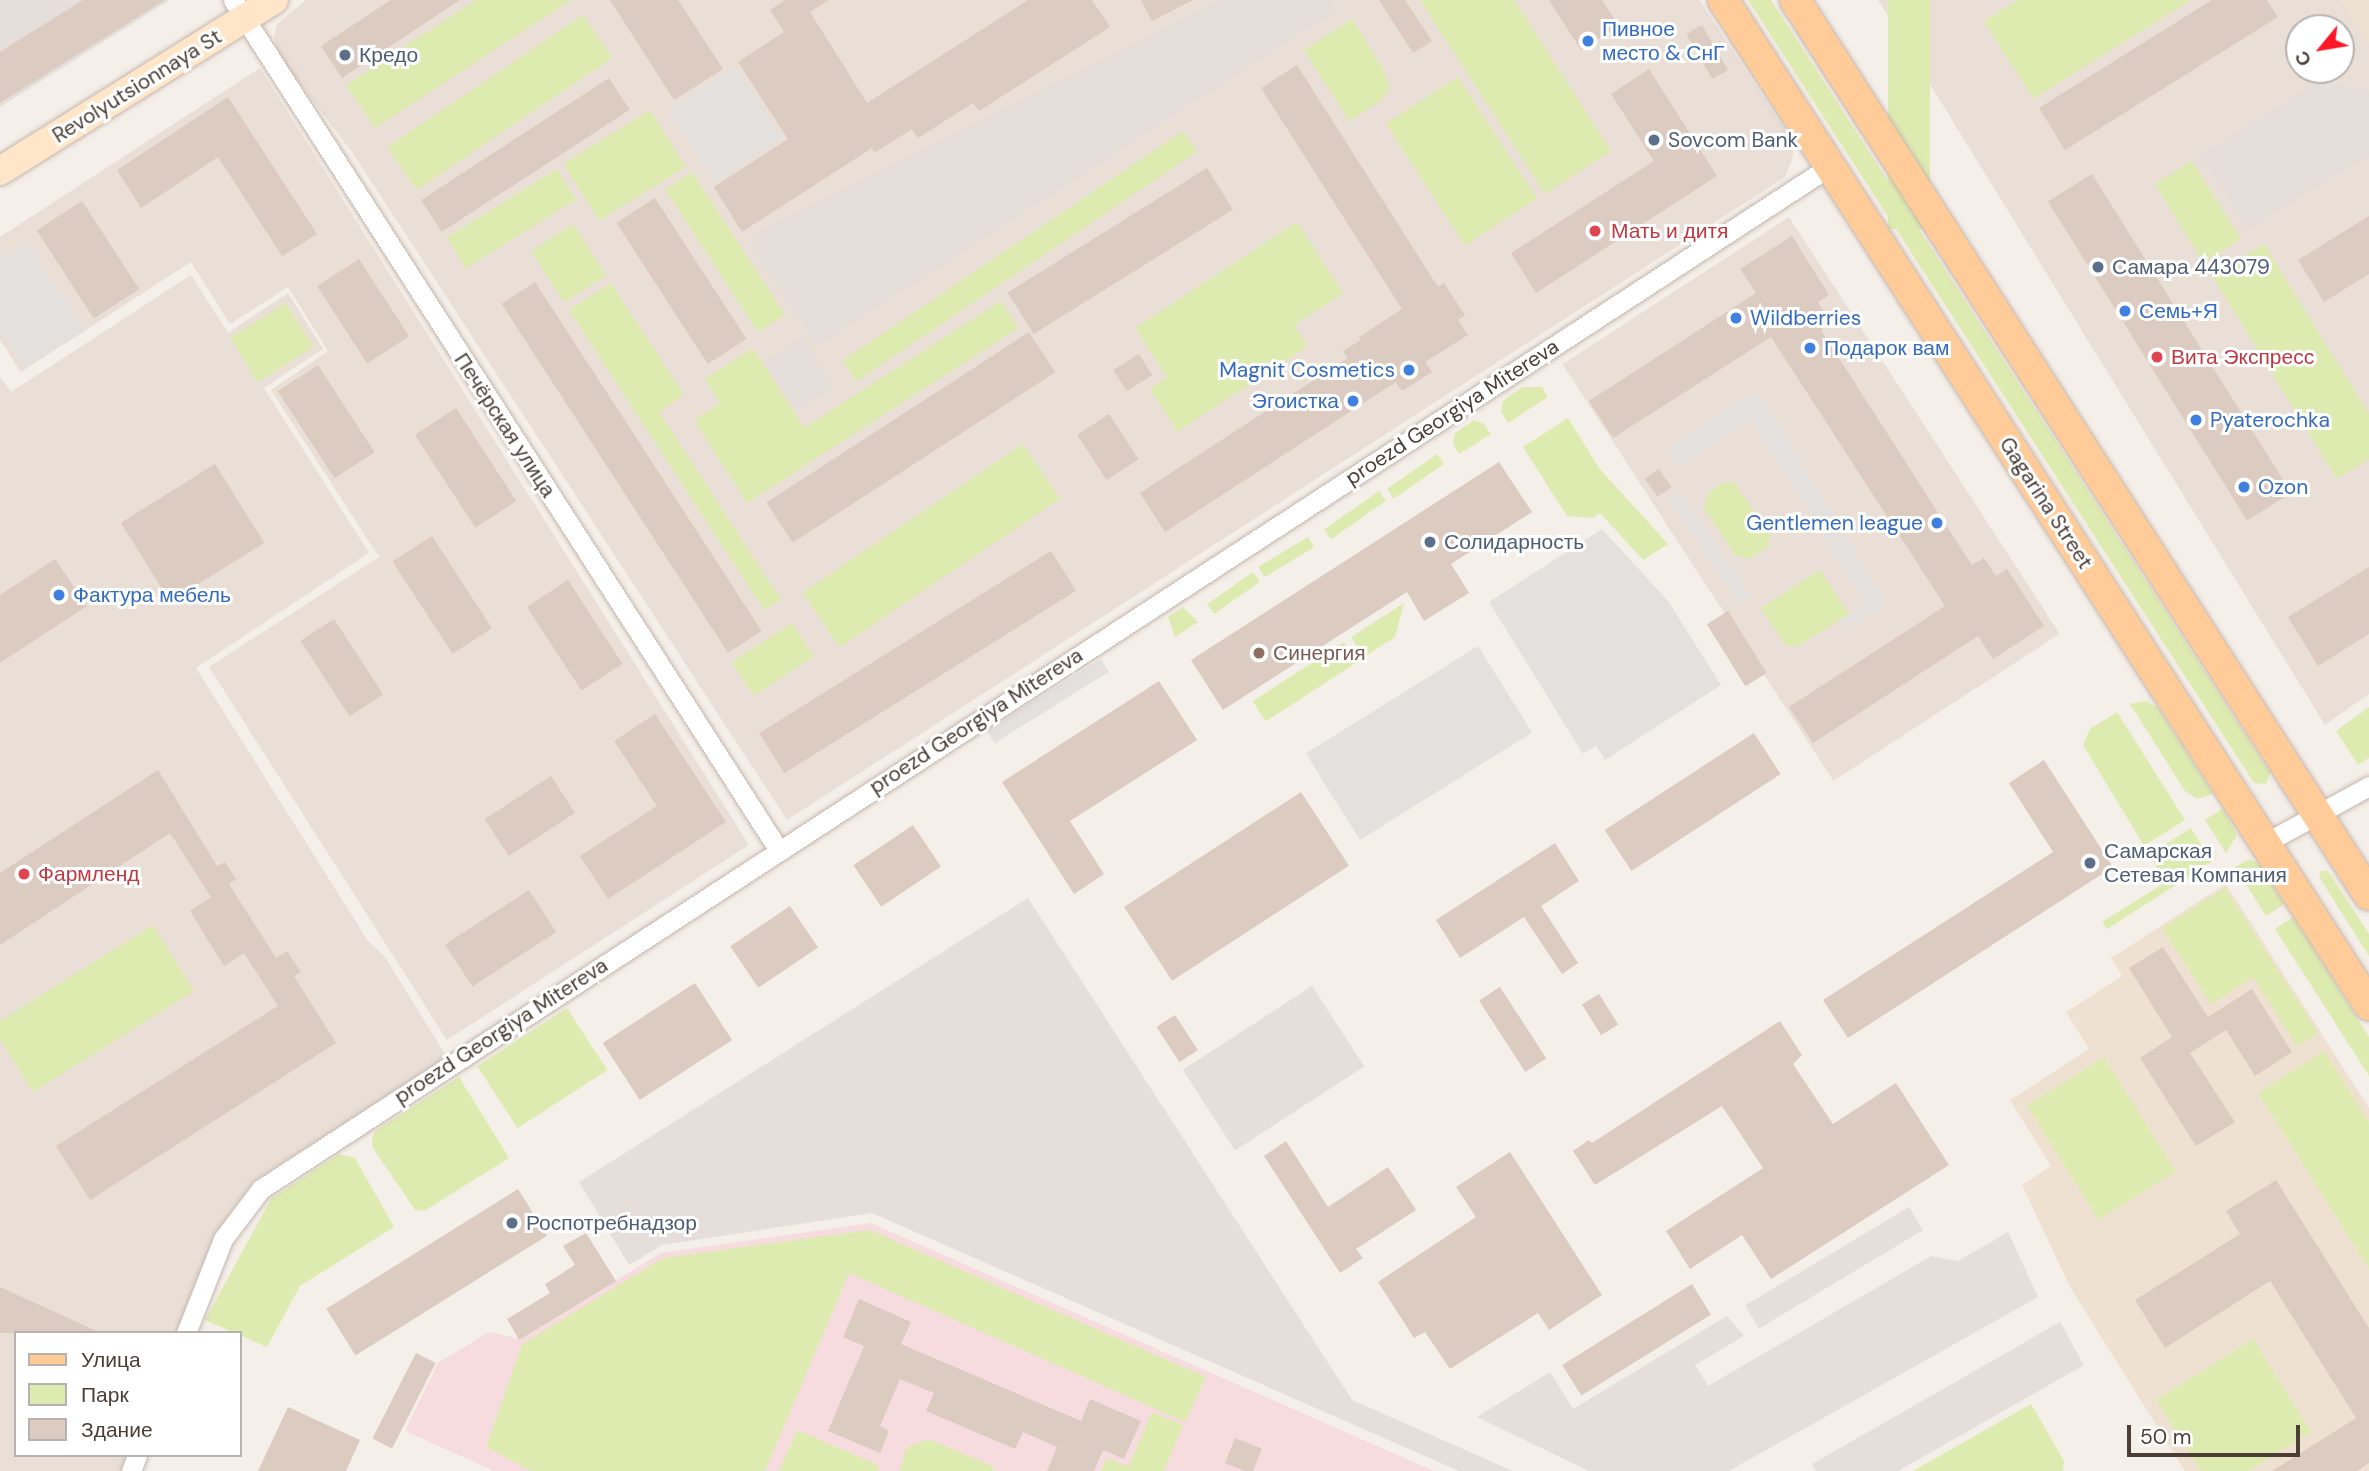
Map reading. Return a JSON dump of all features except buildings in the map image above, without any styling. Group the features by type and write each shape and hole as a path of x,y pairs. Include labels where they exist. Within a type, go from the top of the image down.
{"main road":[{"name":"Revolyutsionnaya St","path":"0,171 239,9 274,0"},
{"name":"Gagarina Street","path":"1723,0 2369,1005"},
{"path":"1796,0 2369,895"}],"street":[{"name":"Печёрская улица","path":"239,9 778,849"},
{"name":"proezd Georgiya Mitereva","path":"187,1331 223,1239 261,1189 778,849 1830,166"},
{"path":"2265,843 2369,786"}],"shaded area":[{"path":"0,0 170,0 0,107"},
{"path":"306,0 1699,0 1792,140 1793,157 1785,177 787,820 352,152 280,58 274,37 277,24"},
{"path":"1222,0 1331,0 1337,10 817,346 747,238"},
{"path":"1878,0 2369,0 2369,694 2325,725"},
{"path":"2341,0 2369,0 2369,45 2355,23 2355,14 2350,14"},
{"path":"735,67 781,138 715,181 669,110"},
{"path":"260,68 749,845 447,1040 209,667 379,557 271,390 328,351 288,287 230,324 191,262 21,372 0,340 0,237"},
{"path":"2314,84 2334,84 2369,91 2369,155 2247,230 2200,155"},
{"path":"1789,217 2060,634 1833,781 1563,364"},
{"path":"28,243 84,328 25,367 0,328 0,261"},
{"path":"191,275 228,333 288,293 323,349 264,388 369,553 196,668 368,941 385,957 447,1057 254,1181 230,1213 179,1331 14,1331 14,1457 127,1457 121,1471 0,1471 0,376 11,392"},
{"path":"802,337 834,386 796,411 764,362"},
{"path":"1757,392 1888,604 1845,630 1840,621 1867,604 1752,419 1679,465 1668,447"},
{"path":"1681,491 1751,595 1740,603 1669,499"},
{"path":"1602,529 1668,601 1721,685 1605,760 1596,746 1583,754 1489,602"},
{"path":"1478,646 1532,733 1360,840 1306,754"},
{"path":"1101,659 1109,672 994,743 987,731"},
{"path":"2226,884 2369,1108 2369,1471 2185,1471 2070,1287 2022,1185 2051,1166 2010,1100 2089,1049 2066,1012 2122,976 2111,958"},
{"path":"1028,898 1352,1400 1513,1471 1459,1471 872,1213 662,1245 629,1265 579,1182"},
{"path":"1312,986 1364,1067 1235,1150 1183,1070"},
{"path":"1909,1207 1923,1230 1759,1329 1745,1305"},
{"path":"871,1223 1434,1471 494,1471 405,1431 438,1363 489,1332 520,1339 661,1253"},
{"path":"2008,1232 2038,1297 1729,1471 1589,1471 1477,1417 1550,1372 1573,1409 1727,1316 1744,1336 1695,1365 1708,1386 1931,1256 1958,1261"},
{"path":"2060,1322 2084,1365 1898,1471 1816,1471 1812,1464"}],"green space":[{"path":"476,0 571,0 375,128 346,85"},
{"path":"1420,0 1514,0 1611,151 1545,194"},
{"path":"1748,0 1771,0 2270,773 2266,784 2254,783"},
{"path":"1888,0 1930,0 1930,229 1888,229"},
{"path":"2018,0 2191,0 2033,99 1984,21"},
{"path":"583,15 612,58 416,190 387,147"},
{"path":"1352,19 1384,71 1390,88 1379,102 1349,121 1304,50"},
{"path":"1458,77 1537,199 1465,245 1386,124"},
{"path":"650,110 686,167 599,221 563,164"},
{"path":"1183,131 1197,152 856,382 842,361"},
{"path":"2192,161 2241,239 2203,262 2155,184"},
{"path":"557,169 576,200 466,268 447,238"},
{"path":"692,172 785,315 758,332 665,189"},
{"path":"1297,222 1343,293 1294,325 1308,346 1177,432 1150,389 1167,377 1135,328"},
{"path":"573,224 606,275 564,302 531,251"},
{"path":"2264,244 2369,414 2369,459 2337,479 2212,276"},
{"path":"611,283 684,395 659,412 781,600 764,610 569,310"},
{"path":"1001,301 1018,328 747,503 694,420 720,403 705,379 753,348 804,428"},
{"path":"286,303 314,347 258,382 230,338"},
{"path":"1522,387 1542,387 1548,397 1508,423 1501,412 1503,401"},
{"path":"1568,418 1599,468 1668,544 1643,560 1600,513 1592,518 1567,516 1523,447"},
{"path":"1474,420 1484,424 1491,434 1459,454 1453,444 1455,433"},
{"path":"1023,444 1060,499 839,647 802,593"},
{"path":"1437,454 1444,464 1394,499 1387,489"},
{"path":"1734,482 1770,535 1768,547 1749,559 1735,555 1704,508 1709,493 1722,483"},
{"path":"1379,491 1386,501 1331,539 1324,529"},
{"path":"1308,537 1314,547 1264,577 1258,567"},
{"path":"1820,570 1849,614 1798,646 1785,645 1761,608"},
{"path":"1253,572 1260,582 1214,614 1207,604"},
{"path":"1404,603 1395,637 1364,657 1351,637"},
{"path":"1183,607 1198,622 1175,637 1168,617"},
{"path":"792,623 814,657 753,696 732,662"},
{"path":"1344,642 1357,662 1266,721 1253,701"},
{"path":"2146,701 2158,708 2213,794 2197,799 2185,791 2130,704"},
{"path":"2369,707 2369,758 2358,765 2336,731"},
{"path":"2117,712 2185,820 2144,846 2083,745 2090,729"},
{"path":"2223,808 2237,835 2226,853 2205,820"},
{"path":"2191,828 2212,862 2107,929 2102,922 2166,882 2149,855"},
{"path":"2250,859 2260,865 2284,904 2266,916 2235,867"},
{"path":"2321,871 2328,871 2369,934 2369,956 2319,877"},
{"path":"2225,888 2318,1033 2297,1047 2253,977 2211,1004 2162,928"},
{"path":"2293,917 2369,1037 2369,1076 2275,929"},
{"path":"153,925 194,991 33,1092 0,1039 0,1021"},
{"path":"567,1008 607,1070 518,1128 477,1066"},
{"path":"2324,1051 2369,1122 2369,1269 2258,1093"},
{"path":"2104,1057 2176,1171 2098,1220 2027,1105"},
{"path":"459,1077 509,1158 424,1211 415,1210 373,1148 372,1139 375,1131"},
{"path":"339,1154 355,1158 394,1227 300,1286 267,1347 242,1336 242,1331 230,1331 205,1320 271,1199"},
{"path":"870,1230 1206,1377 1185,1422 849,1273 765,1471 531,1471 486,1447 522,1344 663,1258"},
{"path":"2253,1339 2311,1432 2248,1471 2201,1471 2156,1400"},
{"path":"2031,1404 2064,1461 2063,1471 1913,1471"},
{"path":"1152,1412 1183,1425 1164,1471 1101,1471 1107,1458 1128,1467"},
{"path":"797,1430 878,1465 878,1471 779,1471"},
{"path":"928,1439 992,1466 994,1471 900,1471 906,1448"}],"place":[{"name":"Пивное место & СнГ","path":"1588,41"},
{"name":"Кредо","path":"345,55"},
{"name":"Sovcom Bank","path":"1654,140"},
{"name":"Мать и дитя","path":"1595,231"},
{"name":"Самара 443079","path":"2098,267"},
{"name":"Семь+Я","path":"2125,311"},
{"name":"Wildberries","path":"1736,318"},
{"name":"Подарок вам","path":"1810,348"},
{"name":"Вита Экспресс","path":"2157,357"},
{"name":"Magnit Cosmetics","path":"1409,370"},
{"name":"Эгоистка","path":"1353,401"},
{"name":"Pyaterochka","path":"2196,420"},
{"name":"Ozon","path":"2244,487"},
{"name":"Gentlemen league","path":"1937,523"},
{"name":"Солидарность","path":"1430,542"},
{"name":"Фактура мебель","path":"59,595"},
{"name":"Синергия","path":"1259,653"},
{"name":"Самарская Сетевая Компания","path":"2090,863"},
{"name":"Фармленд","path":"24,874"},
{"name":"Роспотребнадзор","path":"512,1223"}]}
